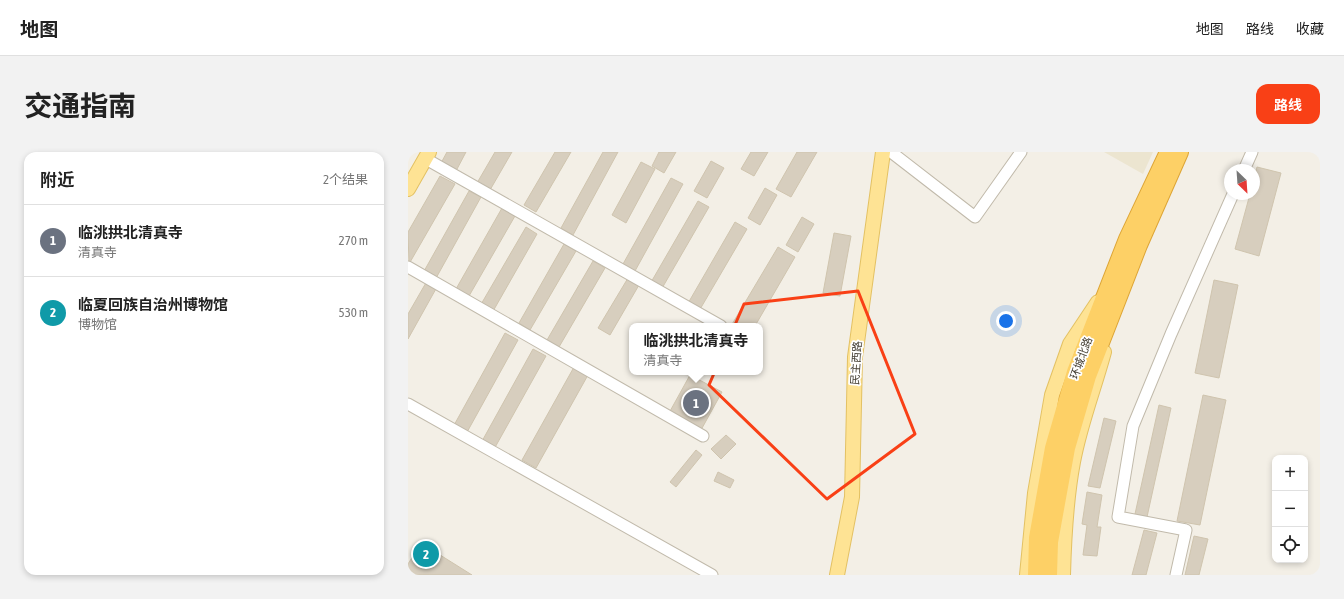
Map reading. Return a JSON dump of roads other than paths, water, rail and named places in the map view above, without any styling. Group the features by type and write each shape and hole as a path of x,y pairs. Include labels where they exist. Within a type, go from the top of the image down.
{"highway":[{"path":"1116,268 1121,239 1161,152"},
{"name":"环城北路","path":"1115,287 1116,268 1127,239 1168,152"},
{"name":"环城北路","path":"1036,575 1044,540 1053,448 1075,372 1115,287 1139,245 1180,152"},
{"path":"1139,245 1166,203 1192,152"},
{"name":"环城北路","path":"1044,540 1050,575"}],"main road":[{"name":"民主西路","path":"837,575 852,497 855,358 883,152"},
{"path":"408,189 427,155"},
{"path":"1027,575 1035,493 1052,395 1070,344 1115,287"},
{"path":"1063,575 1064,531 1073,462 1086,409 1102,359 1115,287"}],"street":[{"path":"891,152 975,217 1021,152"},
{"path":"1247,164 1252,152"},
{"path":"427,155 716,323"},
{"path":"1176,575 1186,530 1118,517 1133,426 1171,334 1230,200"},
{"path":"408,267 703,436"},
{"path":"408,404 712,575"}],"place":[{"name":"临洮拱北清真寺","path":"696,403"},
{"name":"临夏回族自治州博物馆","path":"426,554"}]}
